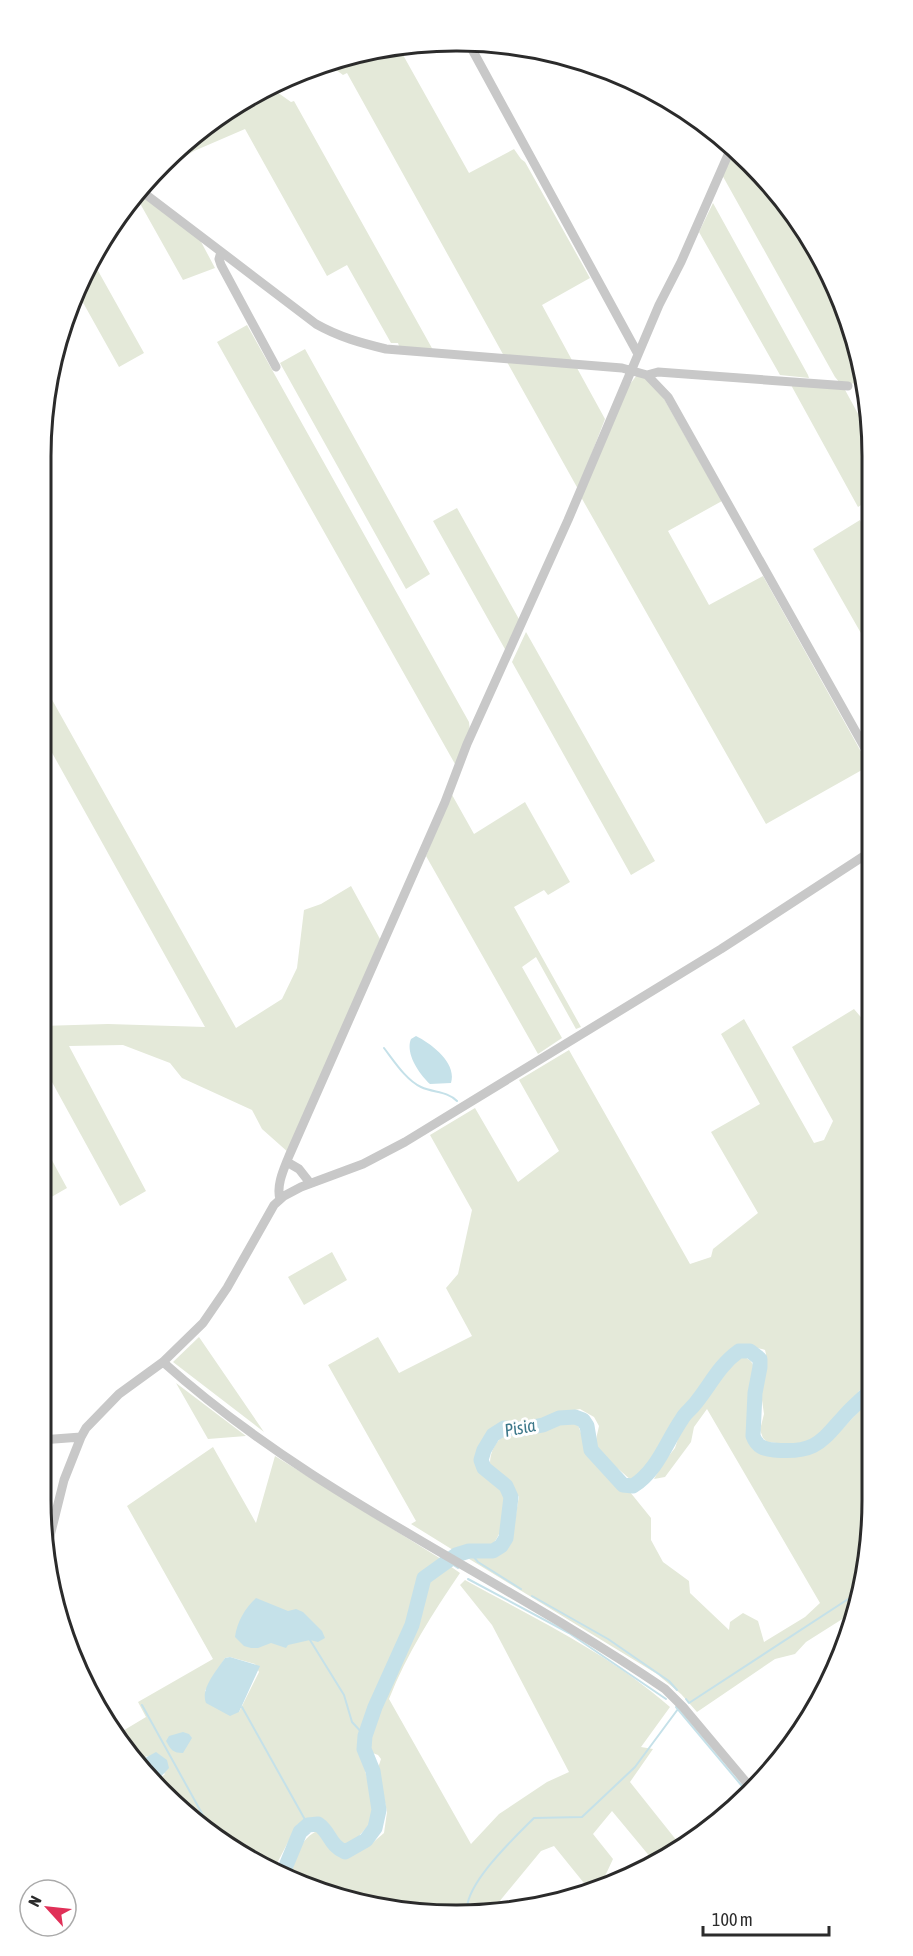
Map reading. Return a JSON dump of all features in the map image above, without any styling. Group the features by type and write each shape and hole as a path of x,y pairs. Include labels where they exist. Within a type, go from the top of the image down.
{"street":[{"path":"473,52 638,354"},
{"path":"280,1199 278,1194 280,1183 287,1162 445,802 467,744 520,629 638,354 728,155"},
{"path":"145,197 316,324 332,333 386,349 632,369 647,375 668,397 862,743"},
{"path":"221,252 219,259 221,265 276,367"},
{"path":"647,375 658,372 848,386"},
{"path":"52,1528 62,1490 81,1437 104,1408 119,1394 163,1362 193,1334 220,1300 269,1212 280,1199 310,1183 363,1164 405,1142 721,949 862,857"},
{"path":"287,1162 299,1169 310,1183"},
{"path":"163,1362 254,1434 300,1466 665,1689 684,1707 747,1782"},
{"path":"51,1439 81,1437"}],"green space":[{"path":"403,54 469,173 514,149 525,162 590,278 542,305 573,362 504,356 347,73 343,75 336,70"},
{"path":"277,93 291,102 294,101 433,350 391,343 347,265 327,276 245,129 183,157 231,119"},
{"path":"729,157 761,189 794,231 831,301 848,352 855,384 840,383 835,377 721,173"},
{"path":"145,198 199,238 215,268 183,280 140,204"},
{"path":"713,203 809,378 780,375 699,232"},
{"path":"97,269 144,353 119,367 82,301"},
{"path":"247,325 469,722 470,732 455,764 217,342"},
{"path":"305,349 430,574 406,589 280,363"},
{"path":"507,362 577,368 605,419 578,489"},
{"path":"637,375 648,379 659,390 722,501 668,531 709,605 763,576 862,753 862,770 766,824 581,497 627,388"},
{"path":"791,385 844,388 860,418 862,504 858,507"},
{"path":"457,508 520,621 506,651 433,521"},
{"path":"860,520 862,524 862,635 813,549"},
{"path":"526,632 655,861 631,875 512,662"},
{"path":"51,698 236,1028 282,999 297,968 304,910 321,904 351,886 380,939 289,1153 262,1129 252,1110 182,1078 170,1063 123,1045 69,1046 146,1191 120,1206 51,1080 51,1026 108,1024 205,1027 51,751"},
{"path":"451,793 474,834 525,802 570,882 548,895 544,890 514,907 581,1027 576,1029 536,957 522,967 562,1038 538,1054 426,856"},
{"path":"854,1009 862,1018 862,1389 851,1404 822,1437 810,1442 787,1444 767,1442 760,1430 764,1414 761,1393 765,1350 734,1347 686,1406 636,1480 630,1479 598,1449 596,1443 599,1426 594,1417 580,1409 531,1423 506,1423 494,1430 479,1451 476,1460 484,1473 504,1490 507,1498 504,1523 492,1546 460,1547 453,1550 411,1524 416,1521 328,1365 378,1337 399,1373 472,1336 446,1288 458,1274 472,1210 430,1135 475,1108 518,1182 559,1151 519,1080 569,1050 690,1264 711,1257 713,1249 758,1213 711,1132 760,1104 721,1034 744,1019 814,1143 824,1140 833,1121 792,1047"},
{"path":"51,1158 67,1188 51,1197"},
{"path":"332,1252 347,1280 304,1305 288,1277"},
{"path":"199,1337 264,1432 173,1362"},
{"path":"742,1356 753,1365 755,1371 748,1421 750,1437 755,1451 767,1456 812,1451 832,1439 862,1408 862,1500 859,1552 844,1618 806,1642 795,1654 775,1659 697,1712 681,1694 657,1674 466,1557 490,1556 503,1551 512,1534 519,1497 510,1483 490,1464 492,1451 498,1441 504,1434 539,1431 560,1423 573,1423 578,1425 589,1454 618,1489 630,1492 651,1518 651,1540 663,1562 689,1581 690,1593 729,1630 730,1622 743,1613 758,1621 764,1642 805,1617 820,1603 707,1409 694,1427 691,1442 665,1477 654,1479 675,1448 687,1420 734,1361"},
{"path":"176,1383 246,1436 208,1439"},
{"path":"213,1447 256,1523 275,1456 441,1559 420,1579 420,1587 409,1623 382,1679 358,1742 374,1815 368,1826 346,1846 335,1837 322,1818 306,1819 297,1825 277,1863 231,1837 189,1804 162,1777 165,1774 147,1756 144,1758 123,1731 146,1717 138,1702 213,1659 127,1506","holes":["230,1657 255,1664 259,1672 239,1712 205,1691 225,1658"]},
{"path":"450,1566 460,1573 412,1649 389,1699 471,1844 499,1814 547,1782 569,1772 492,1625 460,1585 465,1580 597,1654 647,1688 670,1707 641,1747 653,1749 630,1782 676,1840 649,1856 612,1811 593,1834 613,1859 605,1877 585,1884 554,1846 541,1851 498,1903 456,1905 404,1902 352,1891 293,1870 303,1843 319,1830 333,1852 343,1858 370,1845 384,1833 387,1812 378,1768 381,1759 370,1752 370,1741 379,1711 416,1631 431,1577 437,1575 441,1568"}],"water":[{"path":"416,1036 436,1049 447,1061 452,1076 451,1083 430,1084 422,1075 410,1051 411,1039"},
{"path":"256,1598 288,1611 296,1609 303,1612 322,1631 325,1638 318,1642 310,1640 288,1645 286,1648 271,1643 258,1648 244,1646 235,1637 236,1631 248,1606"},
{"path":"230,1657 260,1666 239,1712 230,1716 206,1703 205,1692 225,1658"},
{"path":"183,1732 192,1738 183,1753 175,1752 166,1741 169,1736"},
{"path":"156,1752 167,1760 169,1768 161,1777 145,1758"}],"waterway":[{"path":"384,1048 410,1080 426,1089 449,1095 457,1101"},
{"name":"Pisia","path":"286,1867 300,1832 308,1825 318,1824 336,1846 345,1852 366,1840 375,1828 379,1810 373,1771 364,1749 365,1736 375,1707 412,1625 424,1578 456,1555 469,1551 493,1551 501,1546 506,1538 511,1497 506,1486 484,1468 481,1460 493,1435 504,1428 522,1429 543,1425 559,1418 575,1417 583,1420 587,1426 591,1450 623,1485 633,1486 649,1472 685,1415 720,1370 739,1351 750,1351 760,1359 755,1393 753,1436 761,1447 789,1451 810,1447 825,1437 862,1399"},
{"path":"469,1551 478,1562 521,1589"},
{"path":"447,1561 458,1568"},
{"path":"468,1579 569,1633 666,1699"},
{"path":"532,1596 608,1639 669,1681 677,1690"},
{"path":"686,1699 689,1703 849,1598"},
{"path":"310,1640 344,1695 352,1722 365,1736"},
{"path":"142,1705 203,1815"},
{"path":"242,1707 308,1825"},
{"path":"676,1707 742,1787"},
{"path":"468,1905 474,1887 483,1874 504,1848 534,1818 582,1817 635,1767 678,1709"}]}
